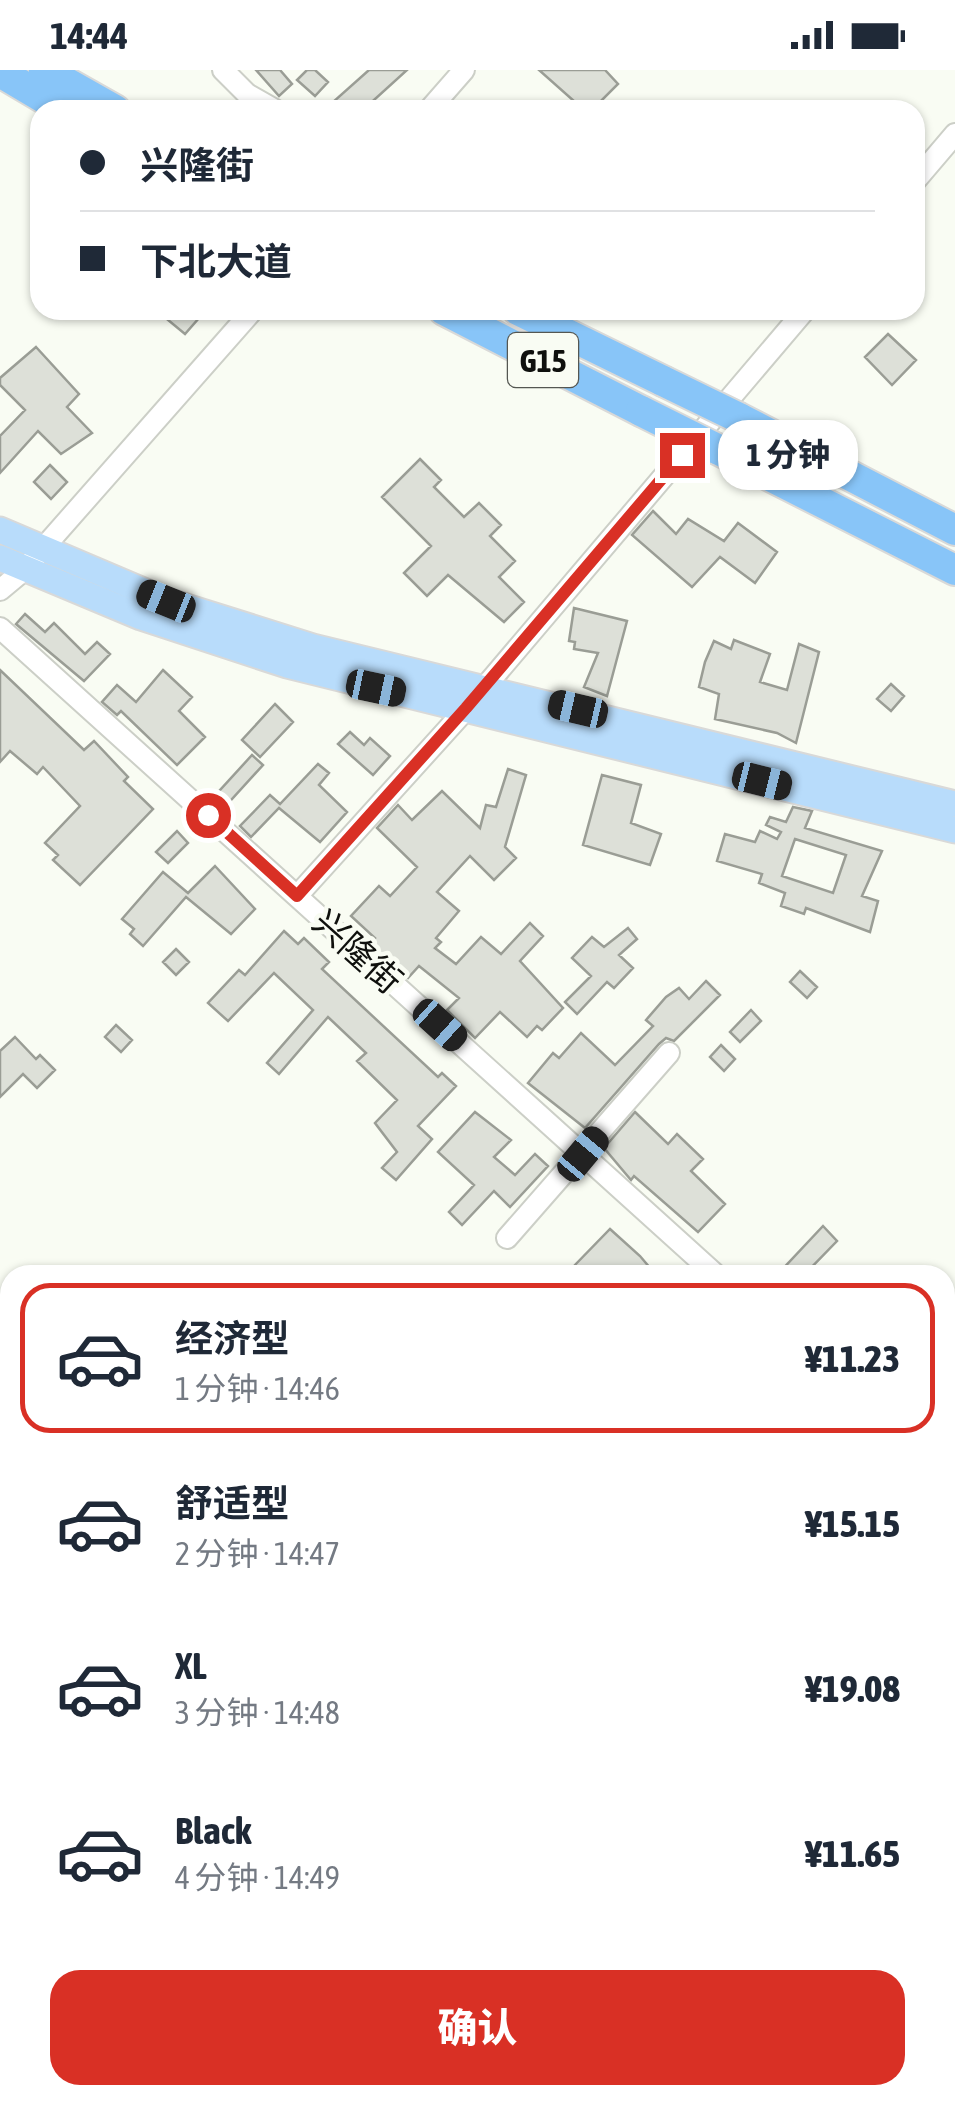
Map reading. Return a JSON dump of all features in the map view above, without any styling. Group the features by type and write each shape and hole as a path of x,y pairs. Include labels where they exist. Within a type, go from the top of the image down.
{"highway":[{"path":"44,70 97,100"},
{"path":"0,72 47,100"},
{"name":"G15","path":"464,320 955,570"},
{"name":"G15","path":"538,320 955,530"}],"main road":[{"path":"0,530 166,601 314,647 955,804"},
{"path":"0,558 141,616 286,666 955,830"}],"street":[{"path":"223,70 258,100"},
{"path":"438,100 464,70"},
{"path":"925,168 955,134"},
{"path":"0,590 24,570 244,320"},
{"path":"297,896 466,708 796,320"},
{"name":"兴隆街","path":"0,628 705,1265"},
{"path":"507,1238 668,1053"}],"building":[{"path":"256,70 280,70 292,84 279,96"},
{"path":"307,70 315,70 328,82 315,96 297,80"},
{"path":"369,70 407,70 374,100 335,100"},
{"path":"539,70 605,70 618,84 602,100 573,100"},
{"path":"168,320 197,320 185,334"},
{"path":"888,334 916,360 892,385 865,357"},
{"path":"36,347 79,394 67,407 92,433 61,454 38,431 0,473 0,436 25,410 0,385 0,378"},
{"path":"420,459 441,480 434,487 464,517 479,503 501,525 490,536 515,561 499,577 524,602 504,622 448,575 427,596 404,573 431,546 382,497"},
{"path":"50,465 67,482 51,499 34,482"},
{"path":"653,511 676,534 688,519 724,541 738,523 777,552 755,583 720,557 692,587 632,535"},
{"path":"574,608 627,621 607,696 584,687 598,653 574,649 575,642 569,641"},
{"path":"25,614 45,632 54,623 85,654 97,642 110,654 84,681 16,624"},
{"path":"734,640 770,654 760,682 787,690 799,644 819,652 796,743 777,733 715,719 719,694 699,687 705,662 714,641 731,649"},
{"path":"0,670 84,750 94,741 128,777 124,781 153,809 80,885 53,860 58,855 45,843 80,806 43,767 37,774 10,751 0,762"},
{"path":"163,670 192,697 179,711 205,737 177,765 121,711 117,715 102,702 117,685 136,702"},
{"path":"891,684 904,696 891,711 877,699"},
{"path":"275,704 293,722 260,757 242,740"},
{"path":"350,732 364,745 370,738 390,756 373,775 338,744"},
{"path":"252,755 263,765 222,810 211,800"},
{"path":"318,764 329,773 319,785 347,812 320,842 279,808 251,837 240,826 270,795 280,804"},
{"path":"508,769 526,775 505,847 516,858 494,880 470,856 437,892 459,911 436,938 441,942 435,948 456,964 481,937 501,954 530,923 543,936 520,961 563,1008 542,1030 537,1026 527,1037 500,1012 475,1038 447,1010 459,998 419,966 408,978 370,944 375,938 351,916 379,886 390,896 417,867 377,828 398,805 412,820 442,791 480,828 486,805 496,807"},
{"path":"602,775 641,785 631,823 661,834 650,865 583,845"},
{"path":"793,807 812,811 805,828 882,851 862,896 878,901 870,932 806,908 804,914 781,906 785,893 759,883 762,874 717,861 725,834 755,842 760,831 777,839 781,832 766,825 770,817 786,822","holes":["795,839 846,855 833,893 782,876"]},
{"path":"177,831 188,843 168,863 156,852"},
{"path":"215,866 255,909 231,934 186,897 143,946 130,934 134,929 122,919 163,872 188,893"},
{"path":"628,928 637,939 619,955 633,968 614,988 607,982 577,1014 565,1002 591,976 572,958 592,937 604,947"},
{"path":"284,931 298,944 304,938 329,962 322,969 438,1077 442,1073 456,1086 418,1126 432,1139 396,1180 382,1168 397,1152 375,1123 397,1100 357,1061 366,1053 328,1017 279,1074 267,1063 313,1010 274,973 228,1021 208,1003 239,970 245,975"},
{"path":"176,949 189,962 176,975 163,962"},
{"path":"800,971 817,987 807,998 790,982"},
{"path":"706,981 720,995 674,1041 666,1038 659,1044 585,1128 528,1083 553,1053 559,1058 581,1033 615,1065 653,1026 646,1020 666,997 679,988 689,999"},
{"path":"751,1010 761,1021 740,1042 730,1032"},
{"path":"116,1025 132,1040 121,1052 105,1037"},
{"path":"15,1037 36,1059 40,1055 55,1070 37,1088 23,1074 0,1097 0,1051"},
{"path":"721,1045 735,1059 724,1071 710,1057"},
{"path":"475,1112 511,1140 494,1157 515,1175 535,1154 548,1166 510,1207 494,1191 462,1225 449,1212 474,1185 438,1152"},
{"path":"635,1112 668,1144 677,1134 703,1159 691,1171 725,1204 698,1232 634,1176 631,1180 604,1148"},
{"path":"823,1226 837,1241 814,1265 786,1265"},
{"path":"610,1229 648,1265 575,1265"}],"route":[{"path":"208,815 297,896 466,708 682,455"}]}
